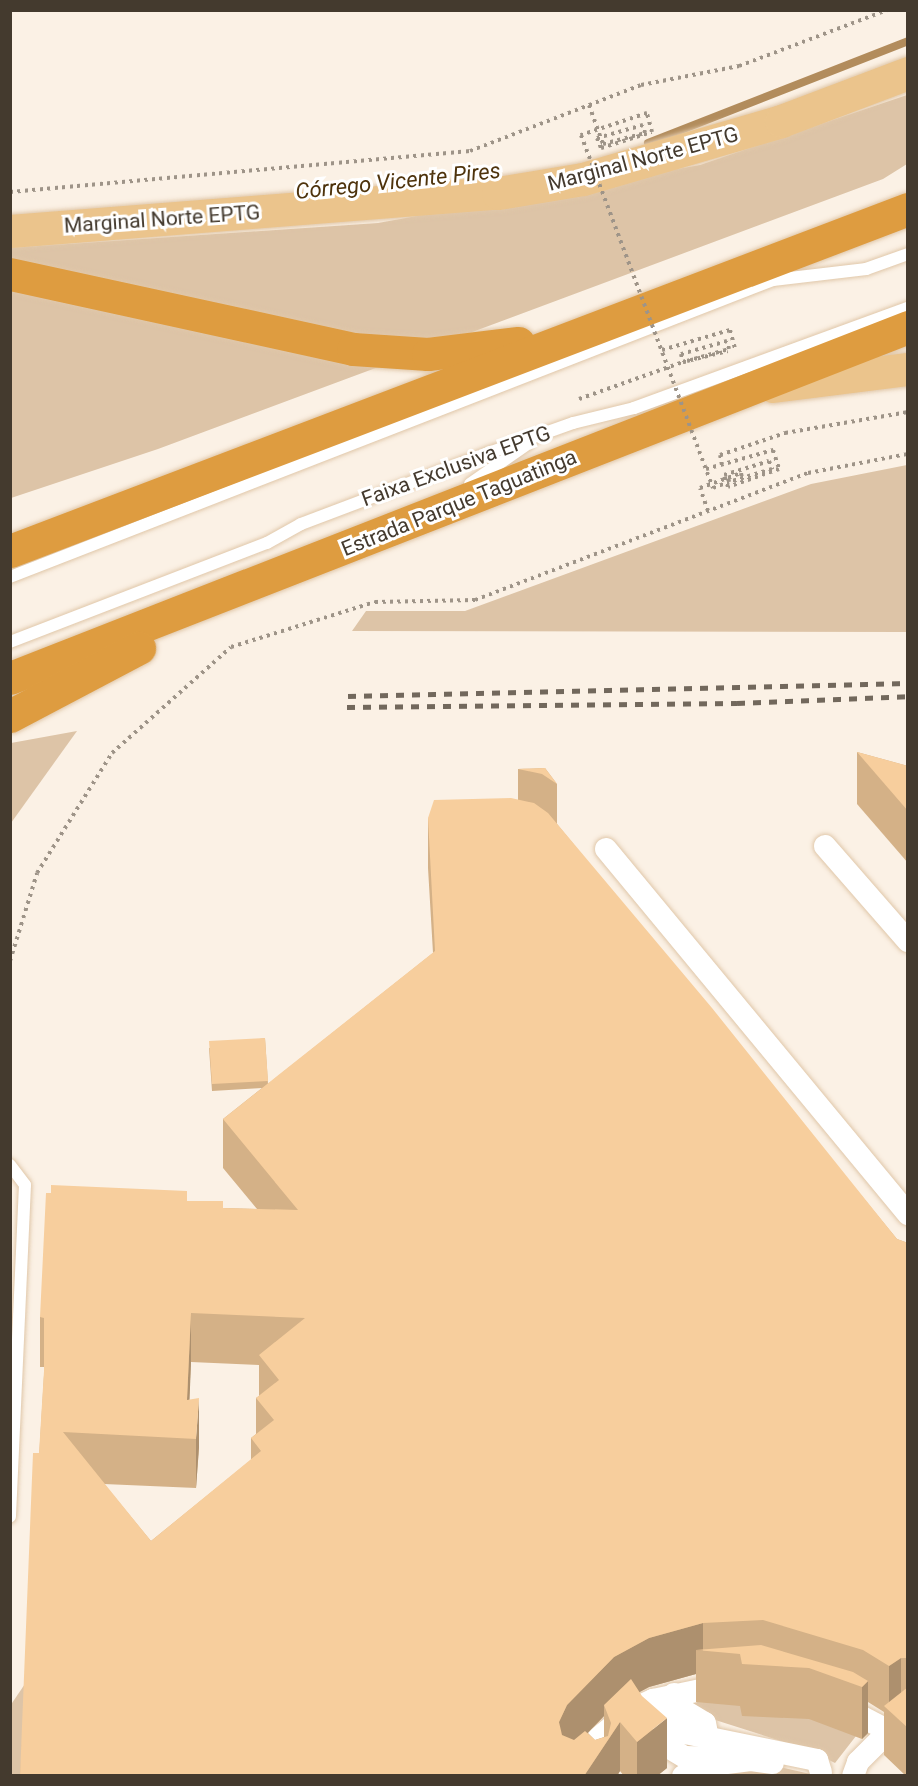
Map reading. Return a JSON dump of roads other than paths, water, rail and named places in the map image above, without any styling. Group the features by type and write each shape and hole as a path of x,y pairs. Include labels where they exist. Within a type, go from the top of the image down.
{"highway":[{"path":"802,249 908,186"},
{"path":"12,556 364,416 908,209"},
{"path":"10,274 353,349 428,354 579,334"},
{"name":"Estrada Parque Taguatinga","path":"10,678 266,580 741,390 908,327"},
{"path":"10,716 266,580"}],"main road":[{"name":"Marginal Norte EPTG","path":"10,231 498,193 583,179 781,121 908,73"},
{"path":"741,390 908,369"}],"street":[{"path":"825,846 908,941"},
{"path":"606,849 908,1214"},
{"path":"598,1776 580,1765 654,1701 707,1685 752,1683"},
{"path":"820,1698 898,1725 858,1762 853,1776"},
{"path":"654,1701 678,1707 705,1724 708,1739 816,1760 827,1774"},
{"path":"654,1701 653,1738 686,1757 751,1760 827,1774"},
{"path":"683,1776 703,1766 751,1760"}],"lane":[{"path":"12,556 495,388 773,280 866,269 908,254"},
{"name":"Faixa Exclusiva EPTG","path":"10,642 267,543 301,524 544,433 634,408 908,308"},
{"path":"364,416 495,388"},
{"path":"422,517 544,433"},
{"path":"10,1165 25,1185 10,1517"}],"waterway":[{"name":"Córrego Vicente Pires","path":"648,143 908,41"}],"railway":[{"path":"348,696 908,683"},
{"path":"347,707 737,703 908,696"}]}
